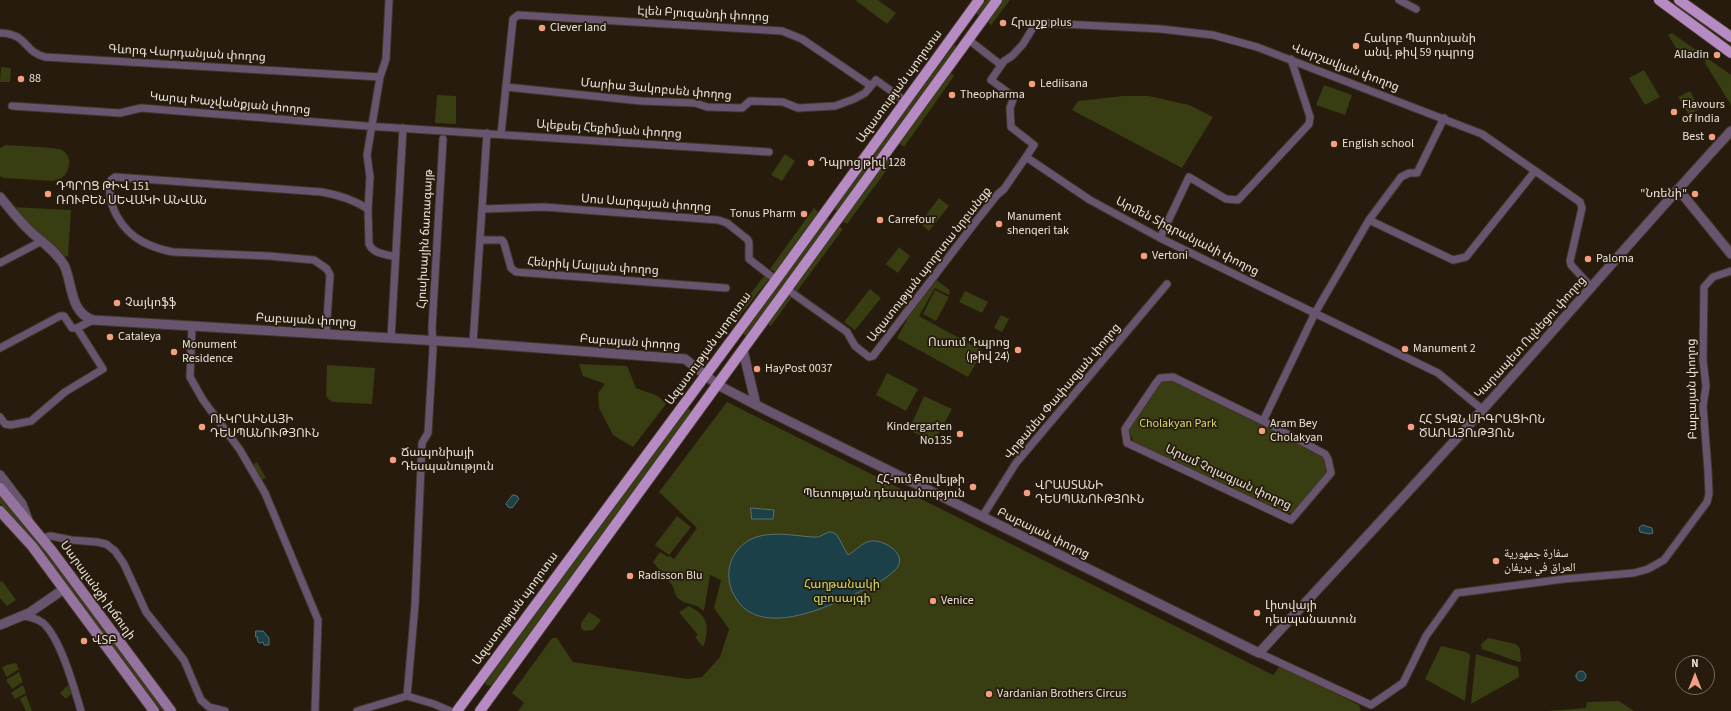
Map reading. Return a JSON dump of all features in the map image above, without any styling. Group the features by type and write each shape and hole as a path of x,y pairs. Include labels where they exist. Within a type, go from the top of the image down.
{"main road":[{"name":"Ազատության պողոտա","path":"457,711 776,280 979,0"},
{"path":"480,711 788,290 997,0"},
{"path":"1658,0 1731,53"},
{"path":"1679,0 1731,37"},
{"name":"Սարալանջի խճուղի","path":"0,488 42,538 171,711"},
{"name":"Սարալանջի խճուղի","path":"0,511 32,546 154,711"},
{"path":"461,711 468,696"}],"street":[{"path":"389,0 386,59 380,77 367,155 370,177 368,244 375,252 395,257"},
{"path":"1399,0 1416,9"},
{"name":"Էլեն Բյուզանդի փողոց","path":"506,87 513,19 518,15 782,31 802,38 871,86"},
{"name":"Վարշավյան փողոց","path":"1001,65 1023,44 1034,26 1044,23 1161,29 1213,34 1258,47 1291,59 1482,134 1582,205 1570,261 1571,265 1592,288"},
{"name":"Գևորգ Վարդանյան փողոց","path":"0,33 18,36 37,55 45,56 380,77"},
{"path":"969,40 1001,65 991,80 1014,97 1010,108 1011,127 1034,145 1026,157"},
{"path":"1160,238 1189,178 1226,199 1238,200 1309,124 1310,120 1291,59"},
{"path":"871,86 876,80 905,101"},
{"name":"Մարիա Յակոբսեն փողոց","path":"506,87 641,101 695,103 707,107 742,108 750,100 783,102 798,108 835,106 854,99 871,86"},
{"path":"501,134 506,87"},
{"name":"Կարպ Խաչվանքյան փողոց","path":"12,106 120,113 141,108 371,127 447,130"},
{"path":"1263,421 1315,314 1369,220 1401,177 1409,173 1417,173 1444,118"},
{"path":"391,338 403,128"},
{"name":"Ալեքսեյ Հեքիմյան փողոց","path":"447,130 769,152"},
{"name":"Կարապետ Ուլնեցու փողոց","path":"1259,653 1483,410 1676,191 1731,131"},
{"path":"473,343 487,133"},
{"name":"Կարապետ Ուլնեցու փողոց","path":"1676,191 1731,136"},
{"name":"Հյուսիսային ճառագայթ","path":"407,696 415,605 422,443 428,433 443,139"},
{"name":"Ազատության պողոտա նրբանցք","path":"788,290 847,332 855,346 869,357 873,356 974,224 997,195 1004,189 1026,157"},
{"name":"Արմեն Տիգրանյանի փողոց","path":"1026,157 1090,200 1160,238 1438,374 1483,410"},
{"path":"1369,220 1453,260 1459,260 1466,257 1535,171"},
{"path":"326,334 330,275 327,269 314,260 270,256 173,252 157,249 133,235 114,210 110,198 110,182 115,177 322,192 341,196 357,202 368,209"},
{"path":"1676,191 1731,254"},
{"path":"0,197 15,216 58,256 64,266 76,306 87,318 93,320"},
{"name":"Սոս Սարգսյան փողոց","path":"482,209 544,207 723,221 747,239 749,242 749,259 776,280"},
{"name":"Հենրիկ Մալյան փողոց","path":"480,240 502,240 511,268 516,272 726,288"},
{"path":"0,263 42,241"},
{"name":"Բաբայան փողոց","path":"93,320 432,340 685,359 718,385 756,405 1259,653 1371,705 1379,701 1403,683 1426,636 1457,593 1564,579 1634,573 1648,569 1664,560 1707,502 1709,494 1702,406 1706,386 1703,360 1704,287 1714,277 1731,271"},
{"name":"Վրթանես Փափազյան փողոց","path":"982,517 1016,463 1167,284"},
{"path":"0,348 60,316 64,316 72,328 77,328 93,320"},
{"path":"192,326 190,377 203,400 240,450 265,493 318,620 315,711"},
{"path":"0,417 6,424 11,425 31,421 65,392 103,369 77,328"},
{"path":"743,350 756,405"},
{"name":"Արամ Չոլագյան փողոց","path":"1173,377 1263,421 1325,454 1328,459 1331,473 1291,520 1127,442 1125,429 1160,378 1173,377"},
{"path":"0,476 22,504 29,523"},
{"path":"42,538 51,536 71,540 97,542 106,544 115,551 124,564 146,612 184,660 201,700 210,707 225,711"},
{"path":"0,625 23,616 64,590"},
{"path":"23,616 35,619 49,630 67,668 81,711"},
{"path":"357,711 407,696 434,704 450,711"}],"green space":[{"path":"855,0 878,0 896,13 887,24"},
{"path":"986,0 991,0 979,16 976,13"},
{"path":"1001,0 1010,0 991,25 986,20"},
{"path":"1672,33 1731,75 1731,105 1705,63 1706,61 1688,50 1678,51 1668,35"},
{"path":"954,45 956,46 952,54 837,211 833,208"},
{"path":"1,67 11,68 10,82 0,82"},
{"path":"1644,70 1660,97 1645,105 1629,78"},
{"path":"948,71 954,76 904,147 897,142"},
{"path":"1324,85 1352,95 1345,115 1316,105"},
{"path":"1690,91 1700,109 1689,115 1678,97"},
{"path":"437,95 456,96 456,124 435,123"},
{"path":"1123,96 1149,96 1189,105 1213,117 1182,168 1072,110 1078,101"},
{"path":"6,145 44,147 62,150 69,158 67,172 62,177 52,181 4,178 0,176 0,148"},
{"path":"785,154 795,161 782,181 771,175"},
{"path":"888,156 894,160 847,224 842,221"},
{"path":"939,198 949,206 929,231 920,223"},
{"path":"12,207 71,210 68,257 60,254 17,216"},
{"path":"814,208 818,212 775,272 770,269"},
{"path":"827,218 830,221 746,336 742,333"},
{"path":"838,225 843,229 795,294 790,290"},
{"path":"899,247 910,256 898,273 886,264"},
{"path":"764,276 769,279 731,327 728,324"},
{"path":"935,279 950,290 949,295 935,288 919,316 983,351 968,377 897,338 911,312"},
{"path":"870,289 881,298 855,330 844,322"},
{"path":"935,290 949,297 936,321 923,314"},
{"path":"965,291 988,302 982,313 959,302"},
{"path":"788,294 792,297 771,326 766,323"},
{"path":"1001,315 1009,319 1002,332 994,328"},
{"path":"579,364 627,366 636,388 658,396 666,404 633,447 613,435 599,408 598,393 605,384 583,376"},
{"path":"327,365 375,368 372,404 333,402 328,399 326,395"},
{"path":"887,373 918,389 906,411 876,395"},
{"name":"Cholakyan Park","path":"1172,380 1325,457 1326,473 1294,512 1283,514 1133,441 1129,430 1161,382"},
{"path":"924,396 952,409 934,442 909,430"},
{"name":"Հաղթանակի զբոսայգի","path":"727,402 1273,675 1280,666 1359,705 1361,711 518,711 524,703 512,693 552,638 557,638 573,662 688,679 702,677 720,657 729,629 714,608 721,580 710,575 704,611 697,606 685,603 678,598 671,584 653,562 660,552 674,559 697,528 659,492"},
{"path":"686,407 693,412 492,686 486,685 485,682"},
{"path":"257,462 266,478 261,480 252,465"},
{"path":"0,494 77,592 164,711 162,711 133,675 57,570 0,503"},
{"path":"677,516 691,527 669,555 655,545"},
{"path":"2,581 16,600 7,606 0,598 0,582"},
{"path":"689,606 701,614 706,624 707,634 703,647 695,637 698,635 679,612"},
{"path":"589,612 601,620 593,630 584,631 581,628 581,623"},
{"path":"1488,638 1516,644 1520,649 1521,661 1519,662 1482,649 1481,644"},
{"path":"1441,646 1466,652 1470,655 1465,701 1425,679"},
{"path":"1476,654 1518,667 1519,677 1471,704"},
{"path":"16,663 19,669 7,677 2,668 6,665"},
{"path":"19,672 23,682 12,689 6,680"},
{"path":"23,685 26,693 15,699 11,693"},
{"path":"68,685 72,693 66,699 60,693"},
{"path":"26,695 32,711 26,711 20,699"},
{"path":"1619,701 1634,711 1548,711 1586,708 1587,702"}],"water":[{"path":"513,495 517,496 519,499 512,508 508,507 506,504"},
{"path":"751,508 774,510 773,519 752,519"},
{"path":"1643,525 1652,528 1653,533 1649,534 1640,532 1639,528"},
{"path":"829,532 837,535 848,555 865,543 876,541 888,545 897,553 899,564 892,573 871,586 843,600 797,616 781,618 766,617 752,613 738,602 729,581 729,570 734,555 743,544 752,539 771,534 818,537"},
{"path":"256,631 263,631 269,638 269,645 264,645 263,642 259,643 257,640 258,637 256,637"},
{"path":"1579,671 1583,671 1585,672 1585,680 1579,681 1576,678 1576,674"}],"place":[{"name":"Հրաշք plus","path":"1003,23"},
{"name":"Clever land","path":"542,28"},
{"name":"Հակոբ Պարոնյանի անվ. թիվ 59 դպրոց","path":"1356,46"},
{"name":"Alladin","path":"1717,55"},
{"name":"88","path":"21,79"},
{"name":"Lediisana","path":"1032,84"},
{"name":"Theopharma","path":"952,95"},
{"name":"Flavours of India","path":"1674,112"},
{"name":"Best","path":"1712,137"},
{"name":"English school","path":"1334,144"},
{"name":"Դպրոց թիվ 128","path":"811,163"},
{"name":"ԴՊՐՈՑ ԹԻՎ 151 ՌՈՒԲԵՆ ՍԵՎԱԿԻ ԱՆՎԱՆ","path":"48,194"},
{"name":"\"Նռենի\"","path":"1695,194"},
{"name":"Tonus Pharm","path":"804,214"},
{"name":"Carrefour","path":"880,220"},
{"name":"Manument shenqeri tak","path":"999,224"},
{"name":"Vertoni","path":"1144,256"},
{"name":"Paloma","path":"1588,259"},
{"name":"Չայկոֆֆ","path":"117,303"},
{"name":"Cataleya","path":"110,337"},
{"name":"Manument 2","path":"1405,349"},
{"name":"Ուսում Դպրոց (թիվ 24)","path":"1018,350"},
{"name":"Monument Residence","path":"174,352"},
{"name":"HayPost 0037","path":"757,369"},
{"name":"ՈՒԿՐԱԻՆԱՅԻ ԴԵՍՊԱՆՈՒԹՅՈՒՆ","path":"202,427"},
{"name":"ՀՀ ՏԿԶՆ ՄԻԳՐԱՑԻՈՆ ԾԱՌԱՅՈւԹՅՈւՆ","path":"1411,427"},
{"name":"Aram Bey Cholakyan","path":"1262,431"},
{"name":"Kindergarten No135","path":"960,434"},
{"name":"Ճապոնիայի Դեսպանություն","path":"393,460"},
{"name":"ՀՀ-ում Քուվեյթի Պետության դեսպանություն","path":"973,487"},
{"name":"ՎՐԱՍՏԱՆԻ ԴԵՍՊԱՆՈՒԹՅՈՒՆ","path":"1027,493"},
{"name":"سفارة جمهورية العراق في يريفان","path":"1496,561"},
{"name":"Radisson Blu","path":"630,576"},
{"name":"Venice","path":"933,601"},
{"name":"Լիտվայի դեսպանատուն","path":"1257,613"},
{"name":"ՎՏԲ","path":"84,641"},
{"name":"Vardanian Brothers Circus","path":"989,694"}]}
